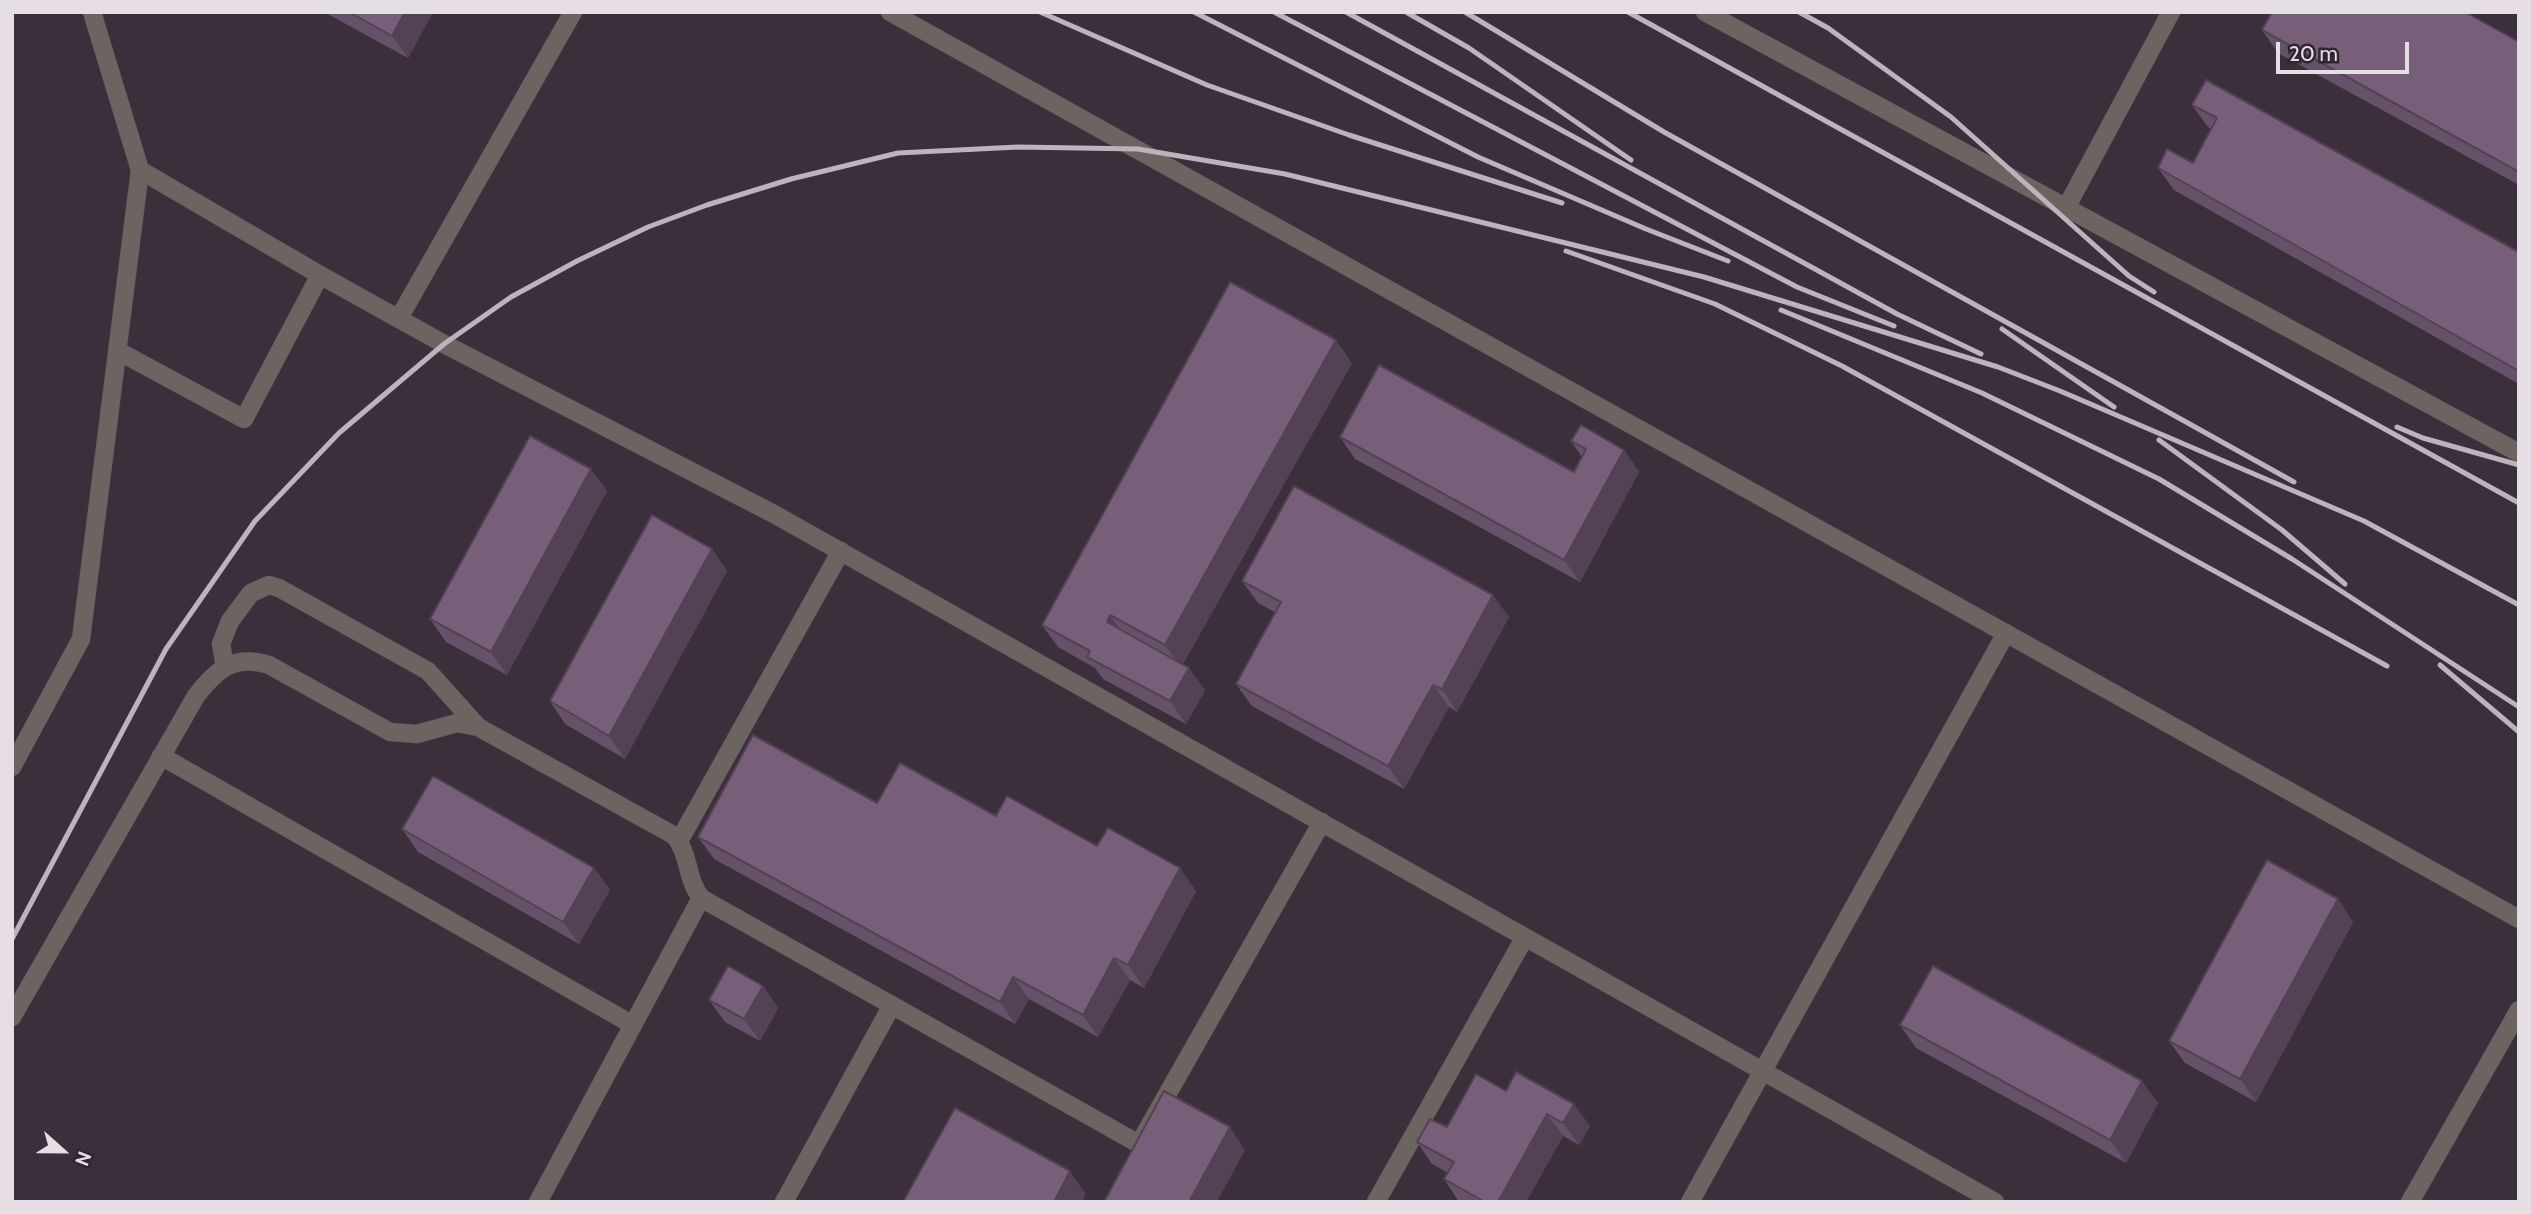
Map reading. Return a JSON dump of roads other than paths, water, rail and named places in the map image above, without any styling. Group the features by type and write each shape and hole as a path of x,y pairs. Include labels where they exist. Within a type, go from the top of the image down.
{"lane":[{"path":"12,767 81,639 140,170 92,12"},
{"path":"399,318 573,12"},
{"path":"890,12 2519,919"},
{"path":"1705,12 2519,453"},
{"path":"2066,208 2171,12"},
{"path":"140,170 444,344 841,551 1995,1202"},
{"path":"118,351 244,419 320,275"},
{"path":"679,841 841,551"},
{"path":"225,666 221,644 230,621 251,593 269,585 279,588 428,671 478,727"},
{"path":"1690,1202 2006,633"},
{"path":"12,1017 196,696 225,666 239,661 253,660 269,665 390,732 417,734 457,723 478,727 675,836 684,849 692,886 701,898 1139,1144 1322,822"},
{"path":"162,756 634,1025"},
{"path":"538,1202 701,898"},
{"path":"1376,1202 1525,937"},
{"path":"784,1202 892,1005"},
{"path":"2410,1202 2519,1010"}],"railway":[{"path":"1040,12 1207,85 1349,135 1562,203"},
{"path":"1194,12 1478,157 1728,261"},
{"path":"1274,12 1797,287 1894,326"},
{"path":"1346,12 1897,314 1981,354"},
{"path":"1406,12 1469,48 1631,160"},
{"path":"1465,12 1664,132 2294,482"},
{"path":"1628,12 2519,503"},
{"path":"1799,12 1828,28 1951,117 2129,276 2154,292"},
{"path":"12,939 166,649 255,521 339,433 444,344 511,297 577,261 648,227 707,205 791,179 898,153 1018,147 1138,149 1285,174 1704,277 1998,367 2060,391 2364,521 2519,605"},
{"path":"1566,251 1715,304 1842,366 2387,666"},
{"path":"1781,310 1982,393 2159,479 2292,559 2519,707"},
{"path":"2002,329 2114,407"},
{"path":"2397,427 2423,438 2519,465"},
{"path":"2159,440 2282,530 2345,584"},
{"path":"2440,665 2519,732"}]}
